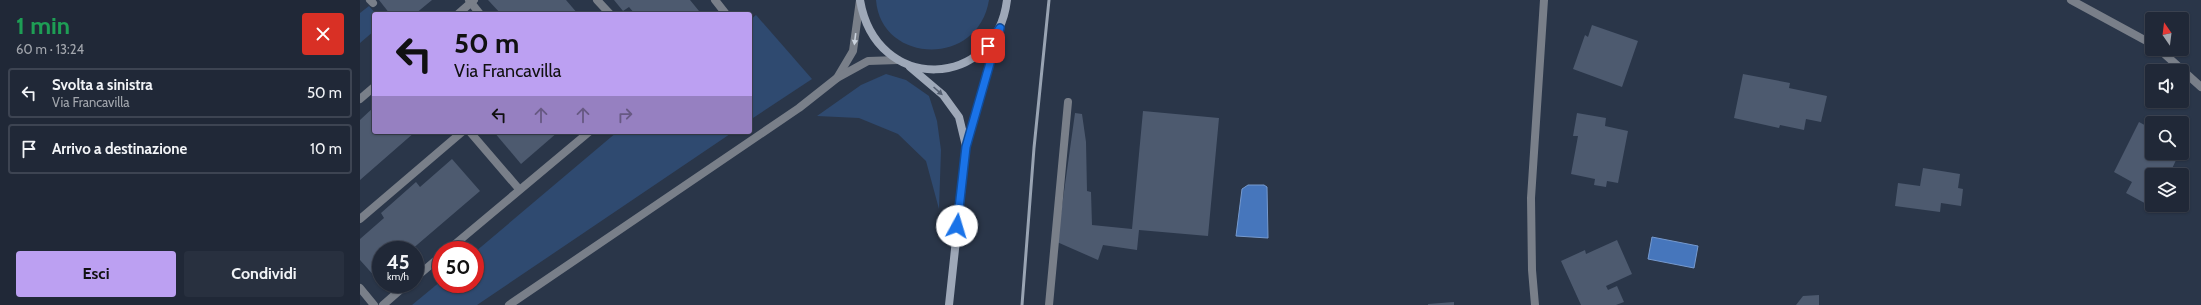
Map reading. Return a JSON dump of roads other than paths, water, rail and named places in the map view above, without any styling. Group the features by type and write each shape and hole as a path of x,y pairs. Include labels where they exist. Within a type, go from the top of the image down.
{"main road":[{"path":"860,0 863,18 871,35 883,50 909,65 930,70 951,68 976,55 988,46 1000,28"},
{"path":"949,305 966,147 1005,13 1007,0"},
{"path":"909,65 943,95 959,117 966,147"}],"street":[{"path":"597,0 608,12"},
{"path":"715,0 724,12"},
{"path":"837,78 853,51 860,0"},
{"path":"1535,305 1532,270 1531,198 1544,0"},
{"path":"2071,0 2145,40"},
{"path":"460,12 471,1 479,12"},
{"path":"2167,56 2201,87"},
{"path":"509,305 799,108 837,78 868,61 898,60"},
{"path":"360,99 372,89"},
{"path":"1049,305 1068,102"},
{"path":"360,219 460,134"},
{"path":"472,134 519,189"},
{"path":"458,241 585,134"},
{"path":"424,270 432,264"},
{"path":"360,288 374,305"},
{"path":"383,305 397,293"}],"water":[{"path":"1248,185 1264,185 1267,187 1268,238 1236,236 1242,189"},
{"path":"1652,237 1698,246 1694,268 1648,259"}],"railway":[{"path":"1022,305 1034,148 1049,0"}]}
